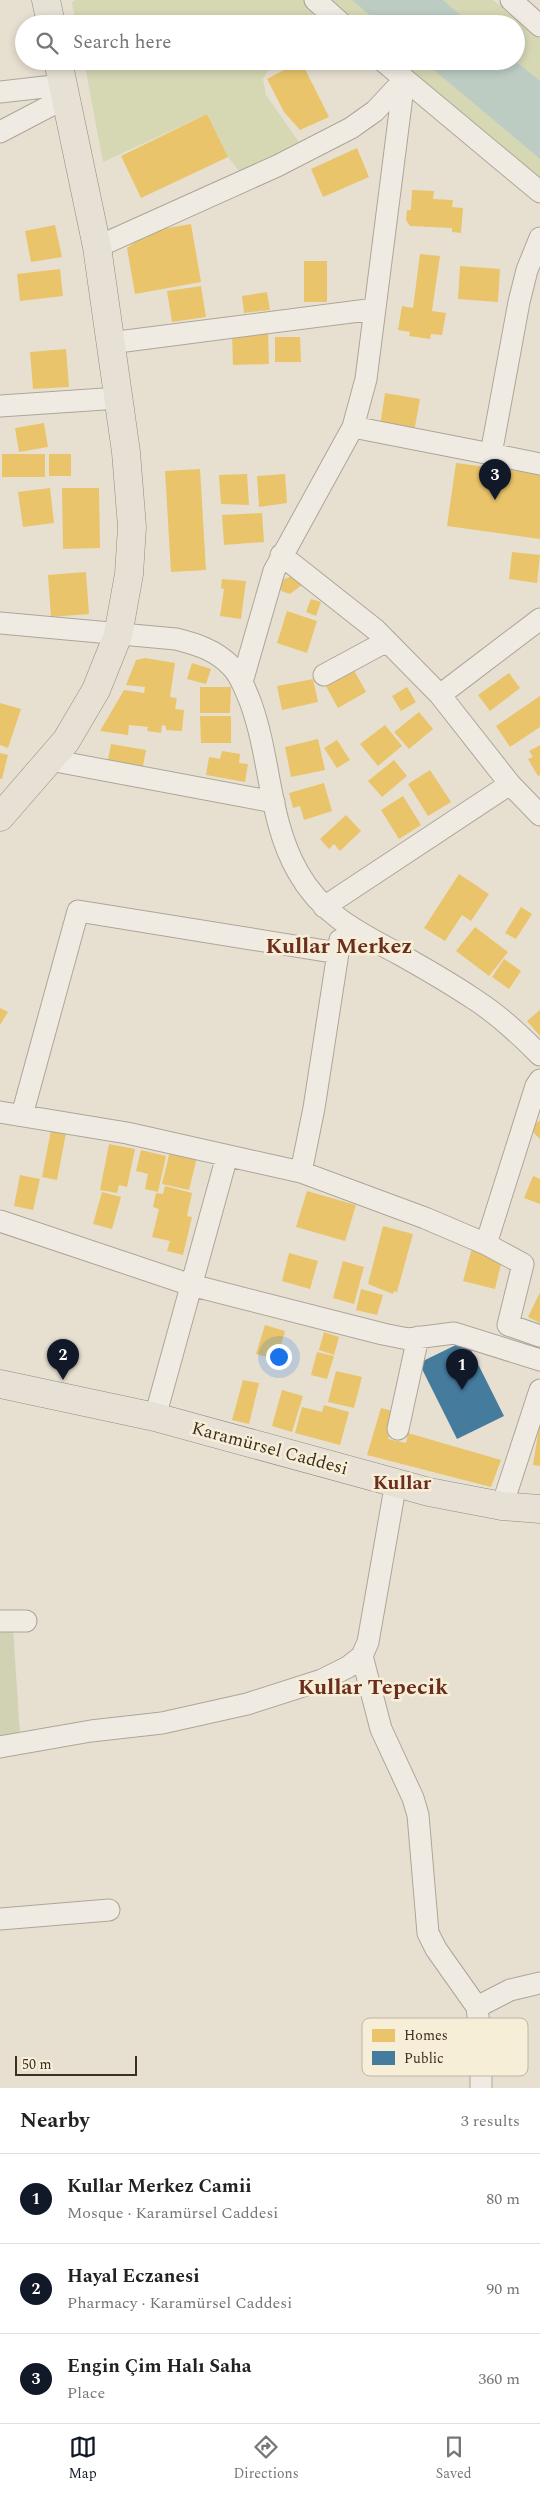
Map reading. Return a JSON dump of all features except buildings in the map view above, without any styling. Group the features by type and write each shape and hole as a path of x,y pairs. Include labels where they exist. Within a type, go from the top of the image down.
{"main road":[{"path":"46,0 49,15"},
{"path":"0,817 66,741 96,690 118,635 129,574 132,527 126,452 119,398 97,247 62,81"},
{"name":"Karamürsel Caddesi","path":"0,1384 154,1417 462,1499 502,1506 540,1509"}],"street":[{"path":"315,0 332,15"},
{"path":"510,0 540,26"},
{"path":"393,70 540,192"},
{"path":"97,247 278,166 351,128 375,110 404,80"},
{"path":"242,682 274,571 353,427 366,379 404,80"},
{"path":"0,92 62,81"},
{"path":"0,132 62,81"},
{"path":"491,454 519,302 527,270 540,238"},
{"path":"110,342 375,309"},
{"path":"0,406 119,398"},
{"path":"353,427 540,464"},
{"path":"281,556 330,592 387,641 440,695 510,784 537,807"},
{"path":"440,695 540,619"},
{"path":"0,623 176,639 199,645 216,654 232,666 242,682 262,740 274,802 289,855 306,886 324,907 344,924 473,998 509,1024 540,1055"},
{"path":"324,675 387,641"},
{"path":"50,760 274,802"},
{"path":"324,907 510,784"},
{"path":"22,1115 78,911 338,953"},
{"path":"301,1172 314,1108 344,924"},
{"path":"486,1244 536,1086 540,1080"},
{"path":"0,1112 127,1133 301,1172 425,1218 486,1244 523,1264 508,1325 540,1336"},
{"path":"154,1417 227,1156"},
{"path":"0,1221 190,1285 408,1339 454,1333 540,1360"},
{"path":"398,1429 418,1337"},
{"path":"502,1506 540,1390"},
{"path":"0,1747 91,1731 162,1723 211,1713 322,1680 348,1667 362,1656 368,1642 396,1482"},
{"path":"0,1621 26,1620"},
{"path":"362,1656 381,1729 414,1798 418,1815 428,1933 436,1949 477,2007 478,2018"},
{"path":"0,1919 109,1910"},
{"path":"477,2007 510,1990 540,1984"}],"green space":[{"path":"76,0 304,0 309,4 313,15 74,15 72,2"},
{"path":"325,0 352,0 370,15 342,15"},
{"path":"443,0 493,0 511,15 460,15"},
{"path":"525,27 540,39 540,81 525,68"},
{"path":"86,70 268,70 263,79 266,95 299,142 240,172 228,157 207,114 103,162"},
{"path":"407,70 434,70 540,159 540,181"},
{"path":"13,1628 20,1735 0,1736 0,1629"}],"shaded area":[{"path":"352,0 443,0 460,15 370,15"},
{"path":"525,68 540,81 540,159 434,70"}],"place":[{"name":"Engin Çim Halı Saha","path":"495,500"},
{"name":"Hayal Eczanesi","path":"63,1380"},
{"name":"Kullar Merkez Camii","path":"462,1390"}],"district":[{"name":"Kullar Merkez","path":"339,945"},
{"name":"Kullar","path":"402,1482"},
{"name":"Kullar Tepecik","path":"373,1686"}]}
